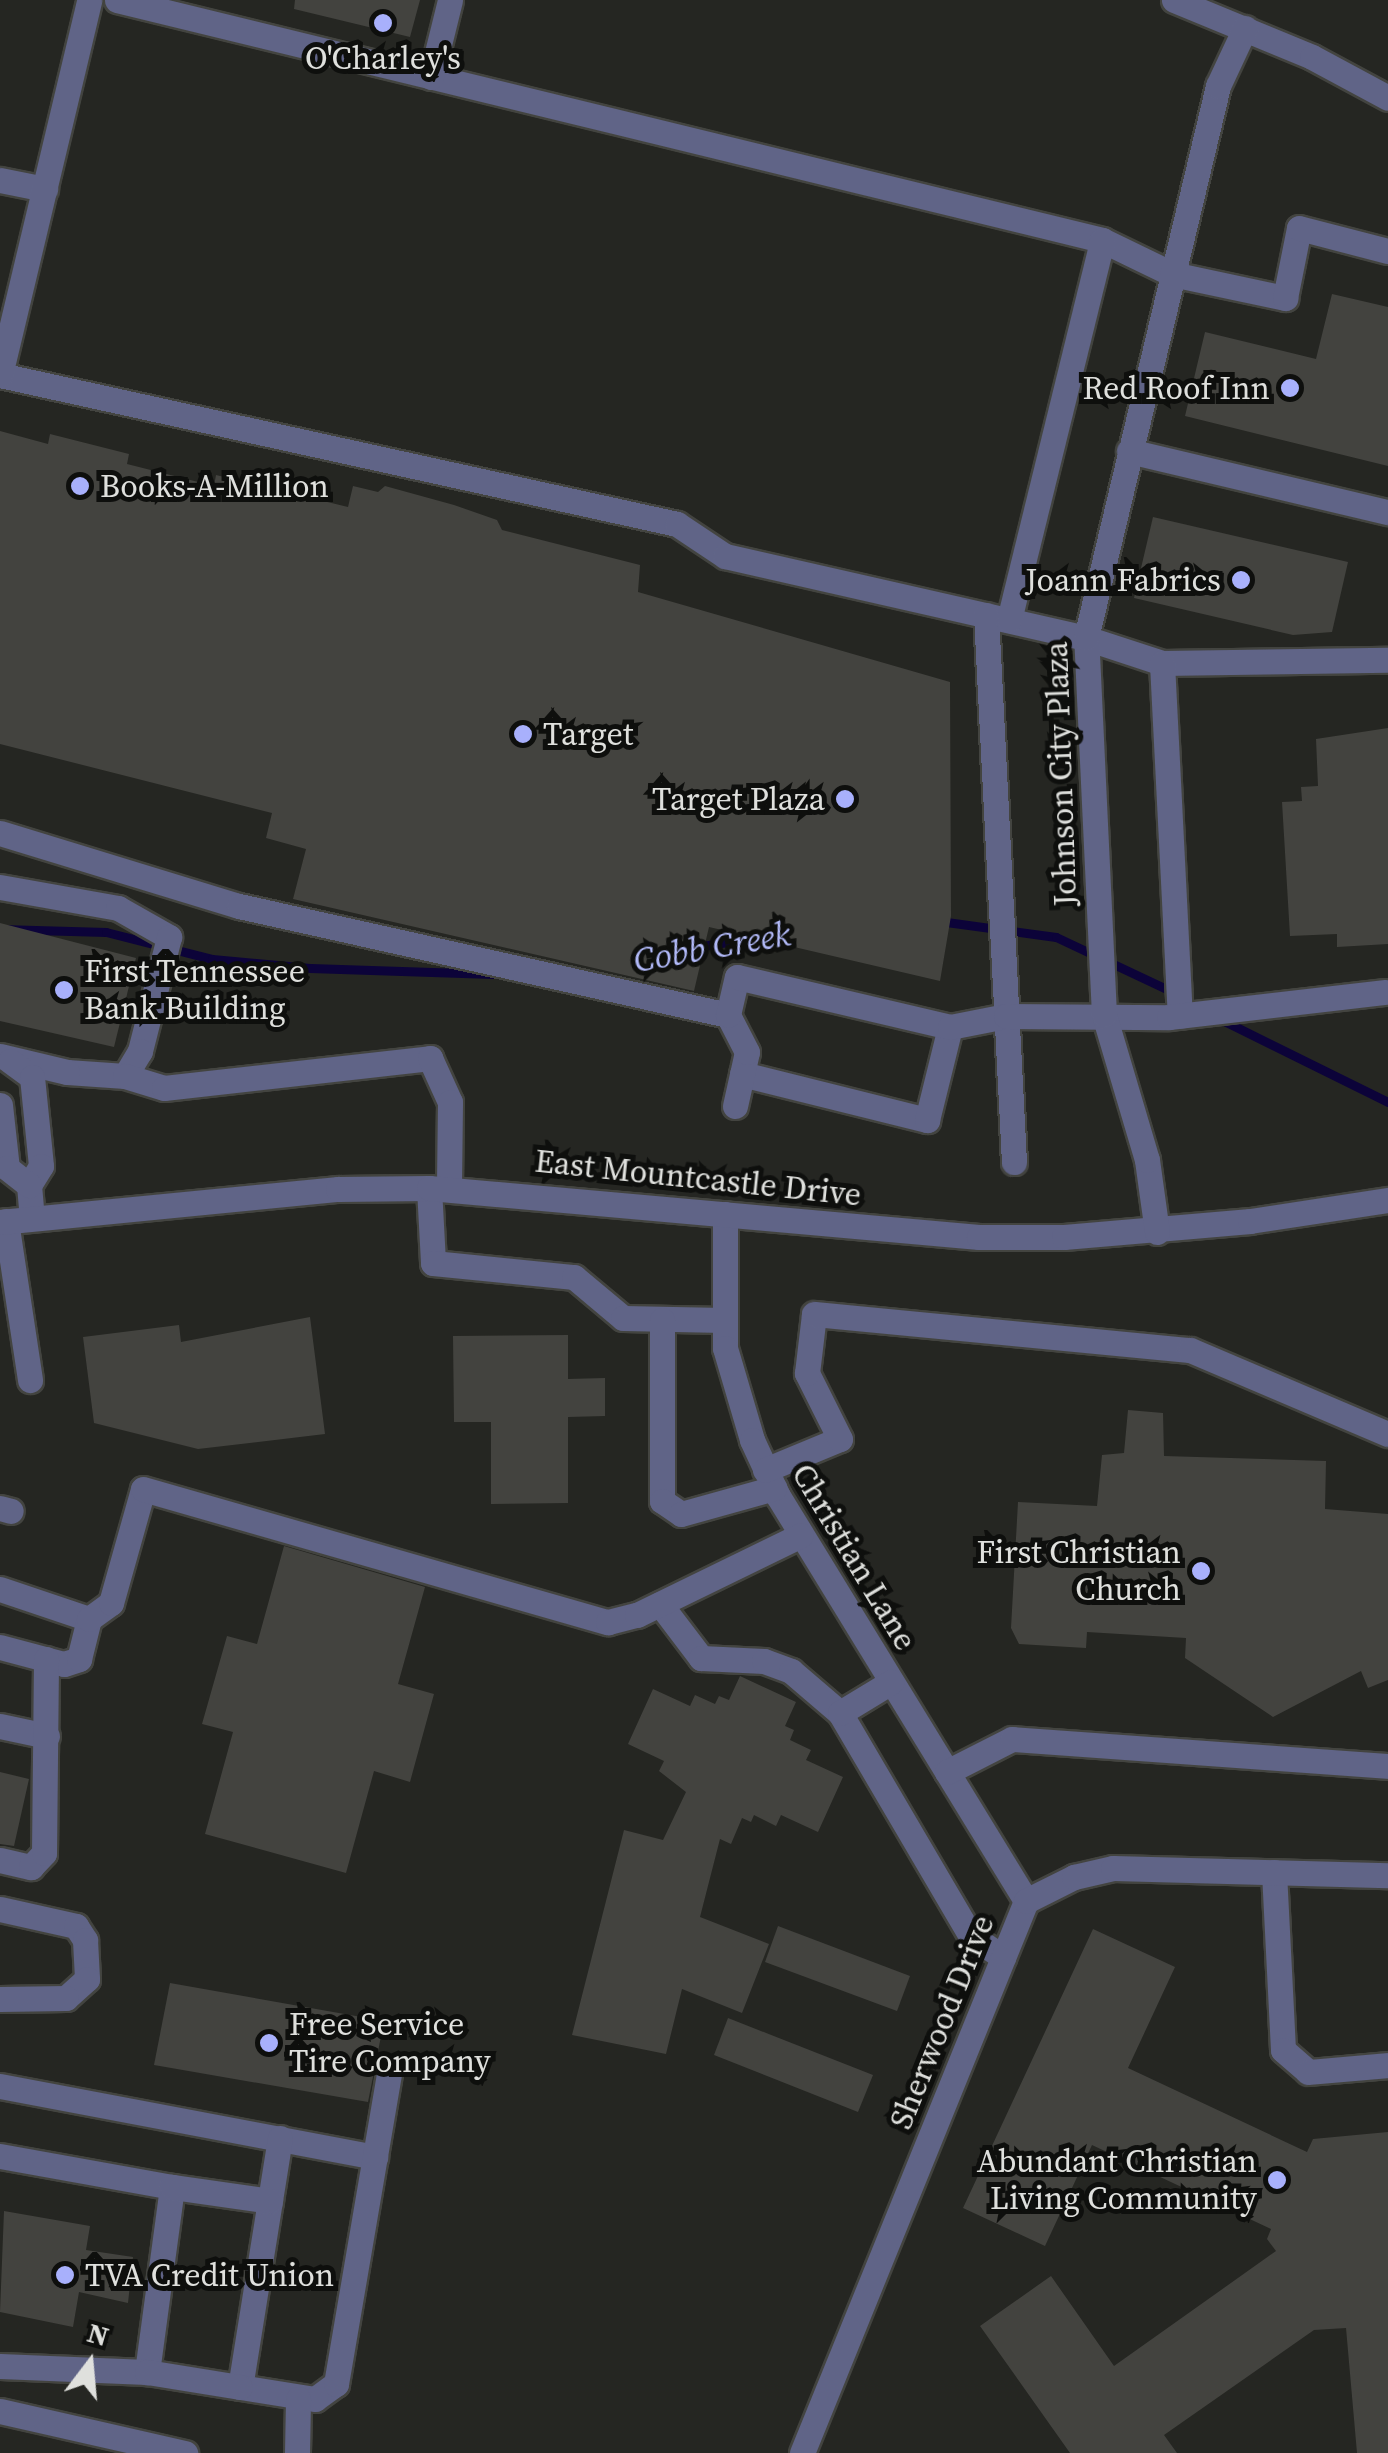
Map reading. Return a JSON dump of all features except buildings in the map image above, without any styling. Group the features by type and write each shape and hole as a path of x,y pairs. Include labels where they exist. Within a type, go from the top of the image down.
{"street":[{"path":"89,0 0,375 677,524 725,556 1086,638 1162,663 1388,660"},
{"path":"118,0 195,9 432,77 1102,240 1172,274 1285,298 1299,228 1388,251"},
{"path":"432,77 450,0"},
{"path":"1174,0 1245,28 1388,98"},
{"name":"Johnson City Plaza","path":"1157,1232 1147,1160 1104,1015 1086,638 1218,86 1245,28"},
{"path":"0,180 44,189"},
{"path":"1014,1162 1006,1016 997,618 1102,240"},
{"path":"1129,451 1388,512"},
{"path":"1162,663 1180,1016"},
{"path":"0,833 239,906 728,1015"},
{"path":"0,886 118,908 170,937 140,1050 124,1076"},
{"path":"735,1106 747,1052 728,1015 736,976 950,1027 1006,1016 1180,1016 1386,992"},
{"path":"742,1074 927,1120 950,1027"},
{"path":"4,1062 124,1076 164,1088 430,1058 450,1102 433,1264 574,1278 623,1318 724,1320"},
{"path":"4,1062 32,1077 42,1166 29,1184 32,1218"},
{"path":"0,1106 6,1168 29,1184"},
{"name":"East Mountcastle Drive","path":"3,1222 338,1188 439,1188 979,1236 1157,1232 1387,1200"},
{"path":"1387,1200 1388,1209"},
{"name":"Christian Lane","path":"725,1214 724,1320 736,1398 770,1479 1026,1901"},
{"path":"3,1222 30,1380"},
{"path":"662,1320 662,1501 681,1514 770,1479 840,1439 807,1373 814,1314 1190,1350 1388,1434"},
{"path":"0,1860 30,1867 44,1853 47,1736 59,1661 89,1619 110,1603 143,1488 154,1488 608,1622 660,1604 801,1535"},
{"path":"0,1590 89,1619"},
{"path":"660,1604 701,1658 764,1660 791,1671 840,1713 970,1935 1003,1957"},
{"path":"0,1647 59,1661"},
{"path":"840,1713 891,1682"},
{"path":"0,1726 47,1736"},
{"path":"947,1772 1012,1739 1388,1766"},
{"name":"Sherwood Drive","path":"802,2453 1026,1901 1074,1877 1114,1868 1388,1875"},
{"path":"1274,1872 1284,2050 1308,2072 1388,2065"},
{"path":"0,1909 76,1926 85,1940 87,1978 66,1998 0,1999"},
{"path":"0,2366 147,2372 298,2399 324,2398 336,2384 389,2075"},
{"path":"0,2086 375,2157"},
{"path":"240,2387 280,2138"},
{"path":"0,2156 270,2201"},
{"path":"147,2372 172,2187"},
{"path":"296,2453 298,2399"},
{"path":"0,2411 184,2453"}],"waterway":[{"name":"Cobb Creek","path":"939,921 1056,937 1175,993"},
{"name":"Cobb Creek","path":"0,929 106,932 212,959 310,968 493,974"},
{"name":"Cobb Creek","path":"696,947 765,936"},
{"name":"Cobb Creek","path":"1218,1018 1388,1102"}],"place":[{"name":"O'Charley's","path":"383,23"},
{"name":"Red Roof Inn","path":"1290,388"},
{"name":"Books-A-Million","path":"80,486"},
{"name":"Joann Fabrics","path":"1241,580"},
{"name":"Target","path":"523,734"},
{"name":"Target Plaza","path":"845,799"},
{"name":"First Tennessee Bank Building","path":"64,990"},
{"name":"First Christian Church","path":"1201,1571"},
{"name":"Free Service Tire Company","path":"269,2043"},
{"name":"Abundant Christian Living Community","path":"1277,2180"},
{"name":"TVA Credit Union","path":"65,2275"}]}
